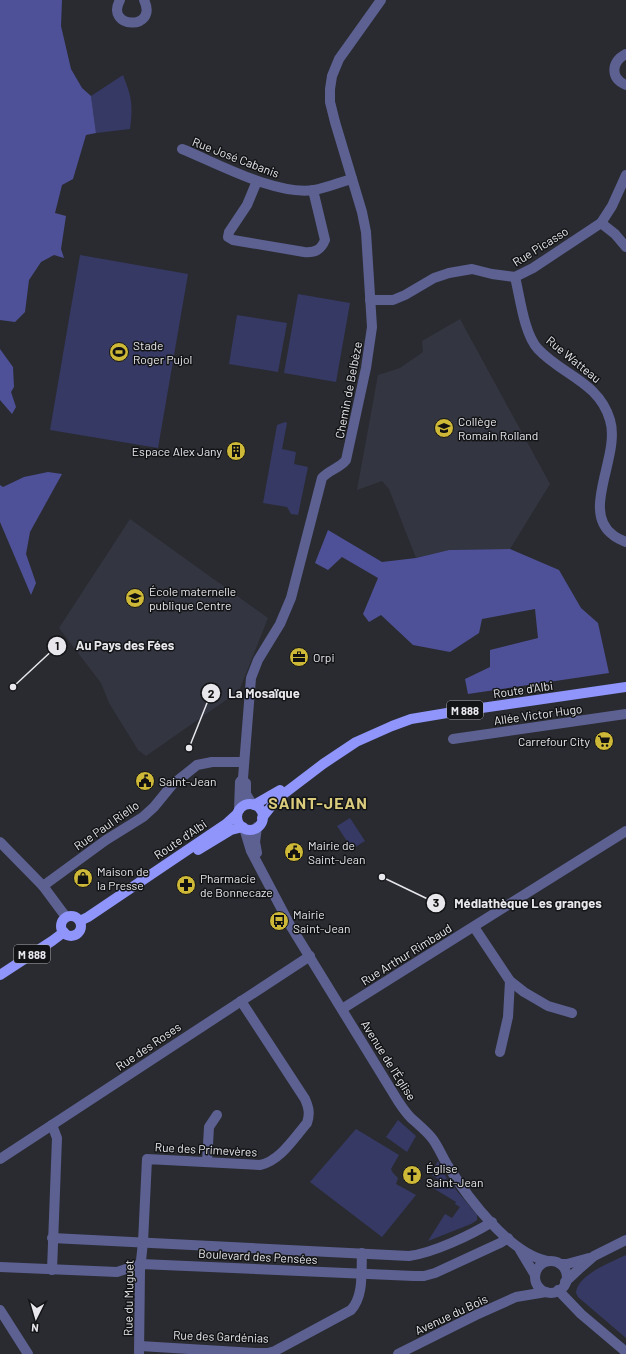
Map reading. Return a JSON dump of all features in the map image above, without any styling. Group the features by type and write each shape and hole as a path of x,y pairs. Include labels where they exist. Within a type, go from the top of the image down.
{"main road":[{"name":"Route d'Albi","path":"253,804 260,803 356,742 376,732 411,719 626,687"},
{"name":"Route d'Albi","path":"260,823 277,799 316,768"},
{"path":"246,804 253,804 261,810 260,823 252,829 244,828 237,820 238,812 246,804"},
{"name":"Route d'Albi","path":"80,921 88,918 184,853 226,824 238,812"},
{"name":"Route d'Albi","path":"137,885 231,830 244,828"},
{"path":"72,916 75,916 80,921 81,927 78,933 72,935 64,932 61,926 66,918 72,916"},
{"name":"M 888","path":"0,975 52,942 64,932"}],"street":[{"path":"120,0 118,4 118,13 122,20 130,23 140,21 143,18 147,9 144,0"},
{"name":"Chemin de Belbèze","path":"238,812 240,782 243,778 250,686 254,670 258,660 280,624 292,598 322,478 327,473 342,465 346,460 372,339 366,232 335,122 330,102 330,89 332,76 338,59 380,0"},
{"path":"626,54 616,62 614,71 616,77 621,83 626,85"},
{"name":"Rue José Cabanis","path":"182,149 257,181 283,188 313,190 352,179"},
{"name":"Rue Picasso","path":"370,300 393,300 405,295 434,278 448,273 472,269 492,274 515,277 533,268 600,223 612,206 626,175"},
{"path":"257,181 246,206 229,232 228,237 233,240 304,252 317,251 322,247 325,240 313,190"},
{"path":"600,223 615,234 626,247"},
{"name":"Rue Watteau","path":"515,277 528,332 537,348 596,394 606,409 610,420 612,445 599,499 599,511 601,522 612,535 626,542"},
{"name":"Allée Victor Hugo","path":"454,739 626,714"},
{"name":"Rue Paul Riello","path":"43,886 106,840 143,817 154,807 172,785 197,765 212,762 244,762"},
{"name":"Chemin de Belbèze","path":"243,778 246,782 246,794 253,804"},
{"name":"Avenue de l'Église","path":"260,823 255,842 260,866"},
{"name":"Avenue de l'Église","path":"244,828 251,851 290,925 398,1101 411,1118 432,1137 447,1164 477,1207 520,1250 535,1276"},
{"name":"Rue Arthur Rimbaud","path":"342,1010 626,831"},
{"path":"0,842 43,886 66,918"},
{"path":"474,927 510,981 524,992 548,1006 572,1013"},
{"name":"Rue des Roses","path":"0,1159 310,956"},
{"path":"500,1052 508,1017 510,981"},
{"name":"Rue des Primevères","path":"143,1242 147,1159 260,1165 268,1163 276,1158 308,1123 310,1116 309,1107 305,1099 241,1001"},
{"path":"206,1162 209,1127 216,1115"},
{"path":"52,1125 57,1138 52,1238 52,1270"},
{"name":"Boulevard des Pensées","path":"52,1238 409,1256 429,1252 492,1222"},
{"name":"Boulevard des Pensées","path":"0,1267 117,1272 141,1264 424,1276 435,1273 508,1238"},
{"path":"594,1256 558,1290 546,1292 538,1286 535,1276 537,1269 541,1264 552,1261 560,1264 567,1264 594,1256 626,1240"},
{"name":"Rue du Muguet","path":"140,1350 140,1270 143,1242"},
{"name":"Avenue de l'Église","path":"520,1250 534,1258 547,1262"},
{"name":"Rue des Gardénias","path":"140,1350 256,1353 275,1351 350,1310 356,1304 360,1296 362,1253"},
{"path":"560,1264 565,1270 565,1282"},
{"name":"Avenue du Bois","path":"516,1297 531,1284 535,1276"},
{"path":"558,1290 581,1314 626,1352"},
{"name":"Avenue du Bois","path":"398,1354 516,1297 546,1292"},
{"path":"0,1310 28,1354"}],"shaded area":[{"path":"0,0 62,0 61,26 71,69 82,88 91,96 96,133 86,135 73,179 62,185 55,213 66,216 61,249 64,258 54,255 41,262 29,280 25,312 15,322 0,320"},
{"path":"123,75 131,102 130,129 96,133 91,96"},
{"name":"Stade Roger Pujol","path":"80,255 188,274 158,448 50,430"},
{"path":"298,294 350,303 336,382 284,373"},
{"path":"237,315 287,323 278,372 229,364"},
{"name":"Collège Romain Rolland","path":"460,319 550,484 510,549 449,550 416,558 389,489 382,481 357,490 378,375 400,368 423,352 422,341"},
{"path":"0,349 13,367 14,387 11,392 16,407 12,414 0,400"},
{"path":"285,422 287,423 282,449 296,452 294,464 308,467 298,515 291,514 287,507 263,503 277,425"},
{"path":"48,472 62,474 30,532 26,554 36,583 31,595 0,522 0,485 3,487 24,477"},
{"path":"130,519 268,618 239,691 146,756 138,750 109,703 101,683 59,628"},
{"path":"328,530 382,562 416,558 449,550 510,549 559,570 581,608 598,623 609,673 468,694 465,679 490,667 490,650 538,638 535,609 482,619 479,633 450,652 413,645 381,615 369,622 363,614 378,578 342,557 328,570 315,563"},
{"path":"350,818 365,841 352,849 337,826"},
{"path":"398,1120 416,1136 407,1152 386,1137"},
{"path":"356,1129 399,1155 391,1169 398,1178 396,1184 416,1195 382,1237 310,1182"},
{"path":"438,1161 447,1179 477,1215 477,1220 471,1224 428,1241 445,1214 452,1218 460,1207 455,1204 456,1202 433,1188 438,1179 430,1174"},
{"path":"626,1255 626,1338 578,1297 576,1293 582,1280 588,1275 604,1265"}],"place":[{"name":"Stade Roger Pujol","path":"119,352"},
{"name":"Collège Romain Rolland","path":"444,428"},
{"name":"Espace Alex Jany","path":"236,451"},
{"name":"École maternelle publique Centre","path":"135,598"},
{"name":"Orpi","path":"299,657"},
{"name":"Au Pays des Fées","path":"13,687"},
{"name":"Carrefour City","path":"604,741"},
{"name":"La Mosaïque","path":"189,748"},
{"name":"Saint-Jean","path":"145,781"},
{"name":"Mairie de Saint-Jean","path":"294,852"},
{"name":"Médiathèque Les granges","path":"382,877"},
{"name":"Maison de la Presse","path":"83,878"},
{"name":"Pharmacie de Bonnecaze","path":"186,885"},
{"name":"Mairie Saint-Jean","path":"279,921"},
{"name":"Église Saint-Jean","path":"412,1175"}],"district":[{"name":"SAINT-JEAN","path":"318,802"}]}
